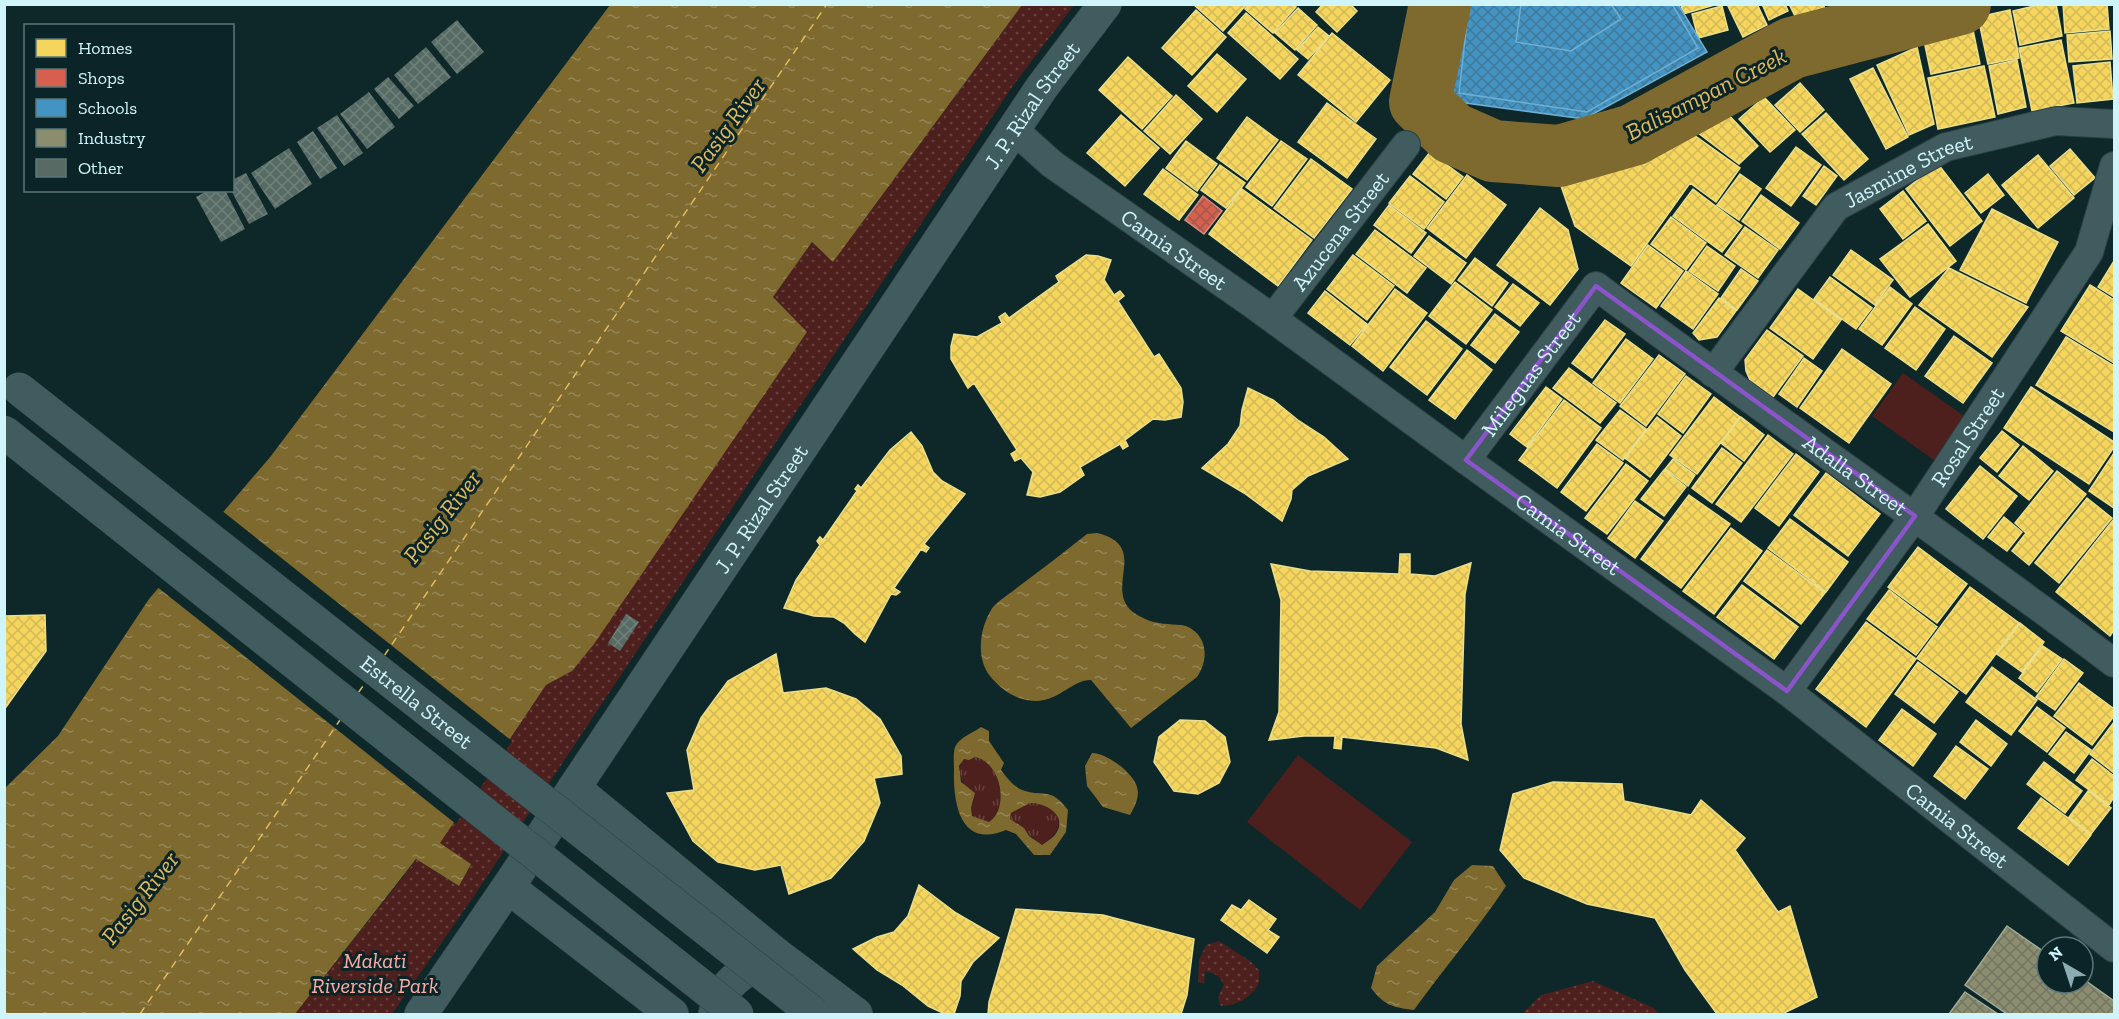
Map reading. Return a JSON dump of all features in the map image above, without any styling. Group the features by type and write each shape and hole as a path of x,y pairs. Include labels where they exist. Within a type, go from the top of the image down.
{"main road":[{"name":"J. P. Rizal Street","path":"421,1014 1042,87 1105,4"},
{"name":"Estrella Street","path":"12,384 813,1014"},
{"name":"Estrella Street","path":"4,432 738,1014"},
{"path":"574,788 776,954 856,1014"},
{"path":"508,887 672,1014"},
{"path":"715,1014 731,982 776,954"}],"street":[{"name":"Jasmine Street","path":"1713,373 1836,207 1946,147 2056,121 2115,124"},
{"name":"Camia Street","path":"1014,130 1052,164 1273,318 1787,691 2115,948"},
{"name":"Azucena Street","path":"1273,318 1406,145"},
{"name":"Rosal Street","path":"1787,691 1915,516 2089,252 2115,166"},
{"name":"Adalla Street","path":"1596,286 1713,373 2007,582 2115,663"},
{"name":"Mileguas Street","path":"1466,460 1596,286"}],"highlighted area":[{"path":"1596,286 1915,516 1787,691 1466,460"}],"green space":[{"name":"Makati Riverside Park","path":"1022,5 1074,5 1012,87 472,899 392,1014 295,1014 417,859 458,886 471,864 439,843 546,685 572,671 807,332 773,297 812,242 833,262"},
{"path":"1903,373 1970,420 1938,463 1872,416"},
{"path":"1298,755 1412,842 1360,910 1247,822"},
{"path":"975,757 991,767 1000,786 999,807 989,822 972,816 971,808 974,800 960,775 963,759 969,760"},
{"path":"1030,803 1049,808 1058,817 1058,829 1042,845 1010,819 1011,813"},
{"path":"1219,941 1250,961 1259,970 1259,983 1255,990 1237,1003 1226,1006 1221,1006 1218,998 1224,984 1217,975 1205,971 1204,984 1198,982 1199,960 1206,945"},
{"path":"1593,981 1654,1008 1658,1014 1522,1014 1541,995"}],"water":[{"name":"Pasig River","path":"610,5 1022,5 833,262 812,242 773,297 807,332 594,644 572,671 546,685 440,843 471,864 459,886 416,859 295,1014 5,1014 5,788 58,736 149,599 271,456"},
{"path":"1097,533 1113,539 1121,547 1124,557 1122,591 1125,602 1133,612 1154,622 1186,626 1199,635 1204,648 1205,656 1197,677 1131,728 1091,680 1078,683 1045,700 1030,701 1011,694 1000,686 990,676 982,660 982,632 993,607 1087,534"},
{"path":"981,727 989,731 989,741 1004,763 1001,770 1013,784 1022,790 1052,795 1068,810 1066,832 1050,855 1034,855 1016,834 1006,830 979,834 970,829 963,820 955,797 954,749 960,740","holes":["975,757 991,767 1000,786 999,807 989,822 972,816 971,808 975,793 961,782 959,766 964,759 969,760","1030,803 1043,805 1058,817 1058,829 1054,836 1042,845 1029,836 1024,828 1010,819 1011,813"]},
{"path":"1092,753 1104,756 1118,764 1134,781 1138,790 1130,815 1103,807 1087,786 1085,766"},
{"path":"1472,865 1493,866 1506,886 1414,1010 1385,1002 1371,988 1377,966 1435,912 1454,880"}],"pier":[{"path":"221,510 512,741 456,824 156,586"}],"building: Homes":[{"path":"1193,4 1247,4 1223,31"},
{"path":"1249,4 1294,4 1296,7 1273,33 1245,9"},
{"path":"1323,4 1350,4 1357,11 1337,32 1316,12"},
{"path":"1681,4 1718,4 1683,14"},
{"path":"1727,4 1757,4 1767,25 1743,37"},
{"path":"1762,4 1785,4 1788,11 1769,20"},
{"path":"1789,4 1823,4 1827,13 1800,26"},
{"path":"2043,4 2056,4 2062,36 2020,45 2013,11"},
{"path":"2063,4 2107,4 2109,29 2065,33"},
{"path":"1722,6 1728,30 1698,38 1692,14"},
{"path":"1298,8 1317,25 1295,50 1275,33"},
{"path":"1196,10 1226,37 1192,75 1162,48"},
{"path":"2010,10 2019,58 1988,64 1978,17"},
{"path":"1246,13 1298,59 1280,79 1228,33"},
{"path":"1971,20 1980,64 1931,74 1922,31"},
{"path":"1318,27 1329,36 1308,59 1297,50"},
{"path":"2110,31 2112,59 2069,62 2067,35"},
{"path":"1332,33 1390,80 1356,122 1298,75"},
{"path":"2061,40 2074,103 2032,111 2019,48"},
{"path":"1917,47 1934,124 1909,135 1877,65"},
{"path":"1217,54 1246,79 1217,112 1188,86"},
{"path":"1128,57 1172,96 1142,129 1099,90"},
{"path":"2017,60 2026,107 1998,114 1989,66"},
{"path":"2110,62 2113,99 2077,103 2073,66"},
{"path":"1984,66 1995,117 1938,129 1928,78"},
{"path":"1873,68 1908,137 1886,149 1850,79"},
{"path":"1800,83 1824,110 1800,132 1775,105"},
{"path":"1176,95 1202,119 1170,154 1144,131"},
{"path":"1764,97 1795,130 1770,152 1739,119"},
{"path":"1327,103 1376,139 1347,178 1298,142"},
{"path":"1723,109 1758,146 1739,164 1698,133"},
{"path":"1826,113 1868,159 1844,180 1802,134"},
{"path":"1121,115 1159,148 1125,186 1087,153"},
{"path":"1247,117 1278,140 1247,180 1217,158"},
{"path":"1687,130 1740,168 1716,202 1690,183 1631,266 1575,226 1561,186"},
{"path":"1186,141 1217,164 1197,191 1166,168"},
{"path":"1281,141 1307,159 1272,206 1246,187"},
{"path":"1796,147 1821,165 1791,206 1766,188"},
{"path":"2070,149 2095,178 2074,195 2050,166"},
{"path":"1430,152 1463,177 1446,199 1413,174"},
{"path":"2038,155 2074,198 2038,228 2002,185"},
{"path":"1311,159 1352,189 1314,238 1274,208"},
{"path":"1938,164 1982,221 1950,246 1906,189"},
{"path":"1220,165 1245,183 1226,208 1201,190"},
{"path":"1824,166 1837,176 1816,205 1803,196"},
{"path":"1163,169 1198,195 1179,220 1144,194"},
{"path":"1740,174 1761,189 1739,220 1717,205"},
{"path":"1988,174 2004,195 1981,213 1965,193"},
{"path":"1467,175 1506,205 1466,258 1427,228"},
{"path":"1410,176 1444,202 1424,229 1389,203"},
{"path":"1242,189 1312,240 1278,286 1209,234"},
{"path":"1693,189 1742,226 1722,252 1673,216"},
{"path":"1903,191 1926,221 1903,239 1880,209"},
{"path":"1761,195 1799,223 1780,249 1742,221"},
{"path":"1389,205 1426,233 1411,253 1374,225"},
{"path":"1540,208 1568,230 1578,269 1550,305 1497,265"},
{"path":"1992,209 2058,242 2026,303 1960,270"},
{"path":"1671,217 1706,243 1686,270 1651,244"},
{"path":"1928,224 1956,261 1910,297 1880,259"},
{"path":"1745,227 1778,250 1758,278 1725,255"},
{"path":"1375,230 1426,268 1407,293 1356,254"},
{"path":"1429,236 1466,263 1451,284 1414,256"},
{"path":"1648,245 1683,271 1656,308 1621,283"},
{"path":"1707,246 1735,266 1718,291 1689,271"},
{"path":"1851,250 1893,280 1875,305 1833,275"},
{"path":"1086,255 1111,260 1104,280 1114,295 1120,291 1124,296 1118,301 1154,357 1159,354 1181,388 1183,402 1181,417 1165,420 1153,419 1125,440 1128,446 1123,449 1120,444 1080,467 1084,475 1060,492 1040,497 1027,495 1033,472 1021,458 1015,461 1011,454 1017,450 974,383 968,388 951,359 951,346 954,334 977,337 1002,323 999,317 1005,313 1009,318 1059,282 1056,276"},
{"path":"1353,255 1394,286 1367,320 1327,289"},
{"path":"1475,258 1508,283 1492,306 1458,280"},
{"path":"2114,261 2114,297 2098,287"},
{"path":"1949,268 2028,307 1992,357 1919,305"},
{"path":"1741,269 1758,281 1737,310 1721,298"},
{"path":"1686,271 1718,294 1693,329 1661,306"},
{"path":"1830,277 1872,308 1856,329 1814,299"},
{"path":"1455,282 1492,310 1466,344 1429,316"},
{"path":"1513,284 1539,303 1520,326 1495,307"},
{"path":"2090,285 2114,300 2114,363 2061,331"},
{"path":"1890,287 1912,304 1882,345 1859,329"},
{"path":"1395,289 1427,313 1383,371 1352,346"},
{"path":"1798,289 1841,320 1813,359 1770,328"},
{"path":"1325,291 1367,324 1350,345 1308,313"},
{"path":"1719,298 1736,311 1717,337 1699,340 1693,333"},
{"path":"1915,307 1945,329 1916,370 1885,348"},
{"path":"1495,314 1519,332 1495,363 1471,345"},
{"path":"1605,320 1625,334 1592,378 1572,363"},
{"path":"1426,321 1462,349 1427,395 1390,367"},
{"path":"1767,330 1803,356 1773,397 1750,380 1745,360"},
{"path":"1954,336 1992,363 1963,403 1925,376"},
{"path":"2066,337 2114,366 2114,432 2036,385"},
{"path":"1626,339 1653,359 1620,403 1593,383"},
{"path":"1842,349 1891,384 1849,443 1800,408"},
{"path":"1467,350 1492,370 1455,419 1429,400"},
{"path":"1659,355 1685,374 1646,426 1620,406"},
{"path":"1804,358 1822,371 1797,407 1779,394"},
{"path":"1569,368 1616,403 1600,423 1553,388"},
{"path":"1686,376 1711,394 1683,433 1658,414"},
{"path":"1546,387 1562,399 1527,447 1510,434"},
{"path":"2031,387 2114,442 2114,447 2089,484 2004,428"},
{"path":"1248,388 1273,400 1324,437 1348,459 1308,476 1292,490 1291,499 1282,521 1244,493 1202,468 1228,444 1240,426"},
{"path":"1714,397 1740,417 1697,474 1670,455"},
{"path":"1564,400 1601,428 1557,488 1519,460"},
{"path":"1620,410 1646,429 1623,460 1596,440"},
{"path":"1657,417 1681,436 1650,477 1625,458"},
{"path":"1741,417 1764,435 1744,461 1721,443"},
{"path":"2002,431 2019,445 1997,472 1980,458"},
{"path":"911,432 922,446 933,472 942,481 965,494 924,544 929,548 926,552 921,549 894,588 900,592 896,595 891,594 865,642 834,617 814,616 784,608 796,580 820,545 817,541 820,537 823,540 857,491 855,489 858,485 861,488 890,450"},
{"path":"1768,435 1793,454 1741,522 1716,504"},
{"path":"1597,444 1623,463 1586,511 1561,492"},
{"path":"2023,446 2053,471 2029,500 1999,476"},
{"path":"1722,448 1742,463 1712,503 1692,488"},
{"path":"2114,453 2114,508 2089,491"},
{"path":"1796,454 1819,472 1779,526 1755,508"},
{"path":"1673,459 1695,475 1688,486 1665,469"},
{"path":"1626,464 1648,481 1607,534 1585,518"},
{"path":"1980,466 2017,496 1983,539 1946,509"},
{"path":"1664,470 1686,487 1664,516 1641,499"},
{"path":"2057,471 2086,494 2029,565 2012,551 2026,533 2015,523"},
{"path":"1826,473 1880,514 1848,556 1794,515"},
{"path":"1689,495 1730,524 1681,588 1641,559"},
{"path":"2087,498 2112,518 2059,583 2035,563"},
{"path":"1635,501 1663,521 1635,558 1608,538"},
{"path":"2004,517 2022,532 2007,551 1988,537"},
{"path":"1790,519 1848,562 1826,592 1768,548"},
{"path":"2114,519 2114,630 2110,636 2056,592"},
{"path":"1731,528 1762,551 1714,614 1683,591"},
{"path":"1918,547 1967,584 1937,623 1888,587"},
{"path":"1767,550 1825,593 1801,624 1744,581"},
{"path":"1400,554 1410,554 1410,574 1435,576 1471,563 1465,594 1461,724 1468,760 1436,748 1342,737 1341,749 1334,748 1335,736 1304,736 1269,740 1279,712 1281,600 1271,564 1310,571 1399,574"},
{"path":"1742,585 1798,627 1774,659 1717,617"},
{"path":"1970,587 2019,623 1966,694 1917,658"},
{"path":"1889,590 1937,627 1916,655 1867,619"},
{"path":"45,615 46,651 4,710 4,616"},
{"path":"1866,622 1916,659 1866,727 1816,689"},
{"path":"2020,623 2044,642 2022,672 1997,654"},
{"path":"2043,646 2062,659 2037,692 2019,678"},
{"path":"776,654 783,693 826,688 856,699 880,719 901,756 902,774 874,778 880,803 864,841 831,878 789,894 781,865 755,870 718,862 693,841 667,793 694,790 687,750 701,718 728,681"},
{"path":"2064,659 2083,673 2055,710 2036,697"},
{"path":"1918,662 1958,692 1934,723 1895,694"},
{"path":"1992,667 2037,700 2011,735 1966,702"},
{"path":"2079,683 2114,709 2114,716 2092,745 2054,716"},
{"path":"2037,707 2065,728 2047,752 2019,731"},
{"path":"1902,709 1936,734 1913,766 1879,740"},
{"path":"1180,720 1205,721 1225,737 1230,762 1219,783 1198,794 1174,791 1154,762 1159,737"},
{"path":"1976,720 2007,744 1991,766 1960,742"},
{"path":"2114,722 2114,773 2090,754"},
{"path":"2066,732 2091,750 2074,773 2049,754"},
{"path":"1956,746 1988,769 1965,799 1934,776"},
{"path":"2092,759 2114,776 2114,797 2109,805 2076,780"},
{"path":"2044,762 2082,791 2065,813 2027,784"},
{"path":"1553,782 1622,784 1624,801 1691,815 1701,800 1745,838 1735,850 1778,912 1790,906 1817,997 1782,1014 1717,1014 1685,970 1655,918 1587,904 1524,878 1500,850 1513,794"},
{"path":"2088,791 2111,808 2091,834 2069,817"},
{"path":"2041,798 2091,835 2068,865 2018,828"},
{"path":"919,885 956,913 999,938 973,962 961,981 960,996 954,1014 945,1014 928,1006 902,985 877,970 853,949 877,937 894,932 908,916"},
{"path":"1249,900 1276,919 1268,930 1279,937 1267,953 1221,920 1232,905 1241,910"},
{"path":"1016,909 1103,915 1194,939 1187,995 1181,1014 988,1014 989,1002"}],"building: Shops":[{"path":"1203,196 1222,211 1204,234 1185,220"}],"building: Schools":[{"path":"1458,4 1678,4 1707,52 1584,119 1451,101"},
{"path":"1469,4 1521,4 1516,42 1571,51 1621,19 1611,4 1672,4 1698,48 1587,112 1459,93"}],"building: Industry":[{"path":"2007,926 2035,946 2035,995 2095,995 2095,988 2114,1001 2114,1014 2007,1014 1965,985"},
{"path":"1965,992 1998,1014 1949,1014"}],"building: Other":[{"path":"457,20 484,52 457,74 431,42"},
{"path":"426,47 451,77 418,104 394,75"},
{"path":"388,77 414,106 399,119 374,89"},
{"path":"369,92 395,127 367,149 340,114"},
{"path":"337,115 363,153 344,166 317,128"},
{"path":"313,131 337,168 320,179 297,142"},
{"path":"289,148 312,184 275,209 251,173"},
{"path":"246,173 268,214 249,224 232,192 234,192 234,179"},
{"path":"205,192 226,192 245,229 221,242 196,197"},
{"path":"626,614 639,622 620,651 608,643"}],"waterway":[{"name":"Balisampan Creek","path":"1440,4 1420,102 1452,133 1493,151 1559,156 1633,135 1792,48 1960,4"}],"ferry route":[{"path":"384,656 827,4"},
{"path":"358,693 366,682"},
{"path":"140,1014 340,720"}]}
